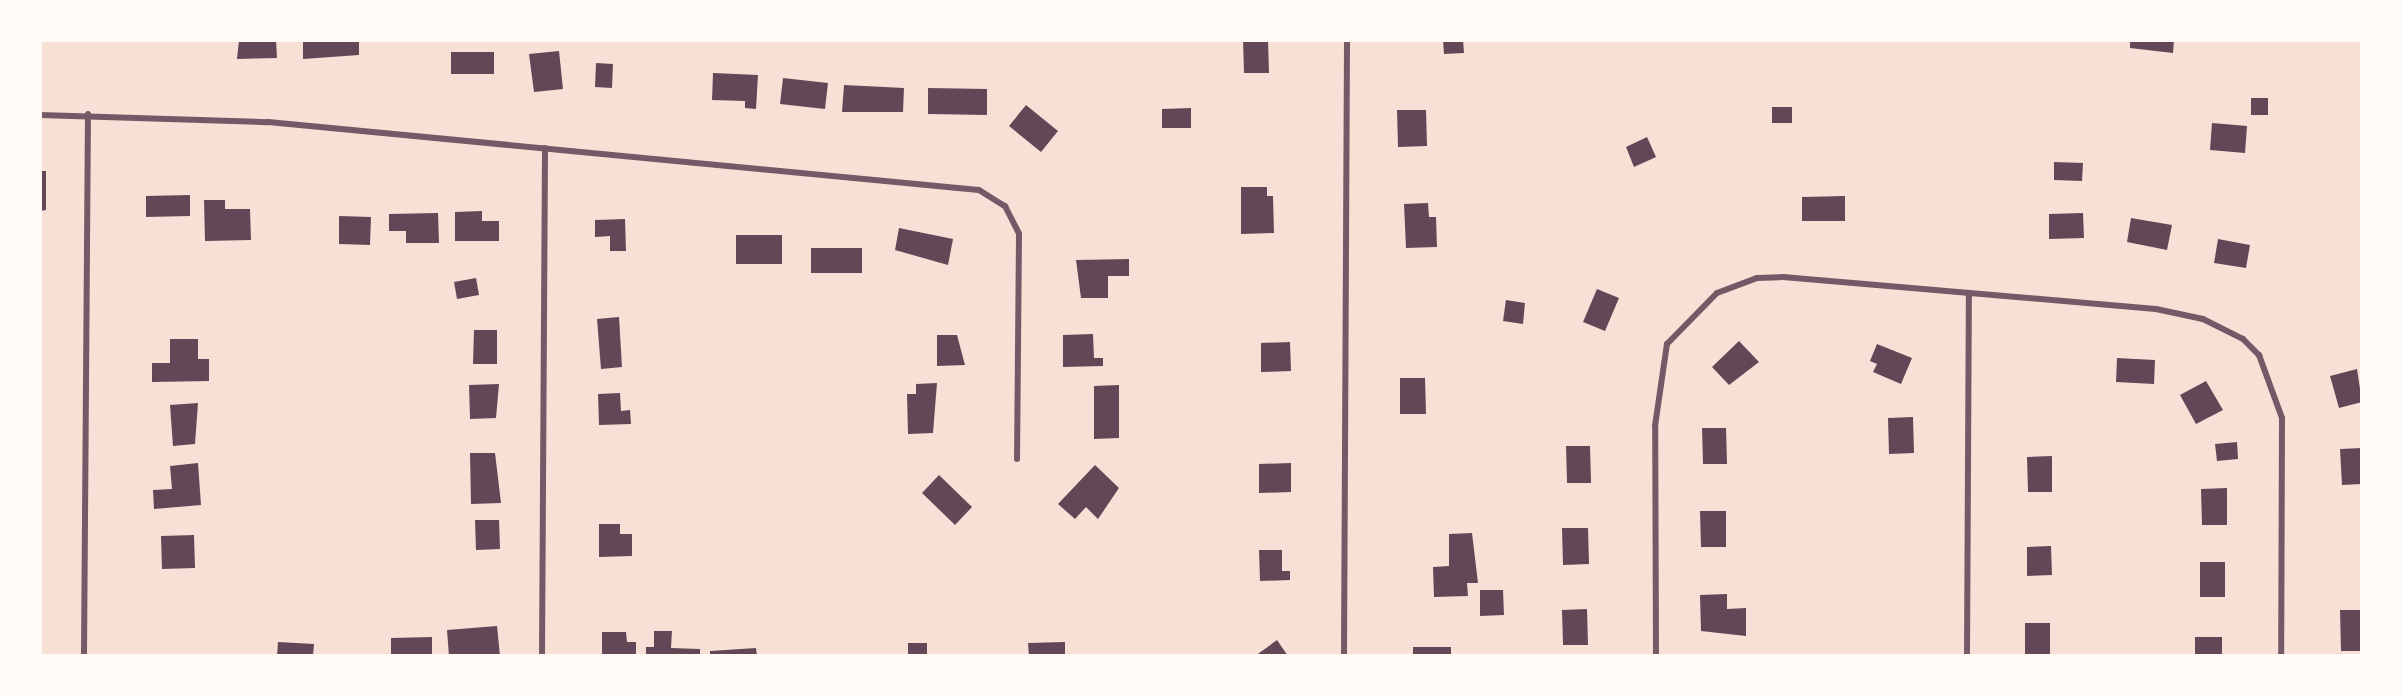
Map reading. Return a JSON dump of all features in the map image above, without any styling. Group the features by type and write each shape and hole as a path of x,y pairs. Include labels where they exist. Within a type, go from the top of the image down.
{"street":[{"path":"1344,656 1347,40"},
{"path":"40,115 88,114 268,122 963,186 992,196 1009,216 1021,254 1017,459"},
{"path":"84,656 88,114"},
{"path":"542,656 545,148"},
{"path":"1656,656 1657,396 1667,344 1680,325 1717,293 1757,278 2178,312 2225,328 2259,355 2282,418 2281,656"},
{"path":"1966,656 1970,294"}],"building":[{"path":"239,40 276,40 277,58 237,59"},
{"path":"303,40 359,40 359,55 303,59"},
{"path":"1243,40 1268,40 1269,73 1244,73"},
{"path":"1443,40 1463,40 1464,53 1444,54"},
{"path":"2130,40 2174,40 2173,53 2130,48"},
{"path":"559,51 563,89 534,92 529,54"},
{"path":"451,52 494,52 494,74 451,74"},
{"path":"596,63 613,64 612,88 595,87"},
{"path":"713,73 758,75 756,109 745,108 745,101 712,100"},
{"path":"783,78 828,83 825,109 780,104"},
{"path":"844,85 904,88 903,112 842,112"},
{"path":"928,88 987,89 987,115 928,114"},
{"path":"2251,98 2268,98 2268,115 2251,115"},
{"path":"1026,105 1058,131 1041,152 1009,126"},
{"path":"1772,107 1792,107 1792,123 1772,123"},
{"path":"1191,108 1191,128 1162,128 1162,109"},
{"path":"1397,110 1426,110 1427,146 1398,147"},
{"path":"2212,123 2247,126 2245,153 2210,150"},
{"path":"1647,137 1656,157 1634,167 1626,147"},
{"path":"2054,162 2083,163 2082,181 2054,180"},
{"path":"40,171 46,171 46,210 40,211"},
{"path":"1241,187 1267,187 1267,196 1273,196 1274,233 1241,234"},
{"path":"190,195 190,216 146,217 146,196"},
{"path":"1845,196 1845,221 1802,221 1802,197"},
{"path":"204,200 225,200 225,209 250,209 251,240 205,241"},
{"path":"1428,203 1429,217 1436,217 1437,247 1406,248 1404,204"},
{"path":"482,211 482,221 499,221 499,241 455,241 455,212"},
{"path":"438,213 439,243 406,243 406,231 389,231 389,214"},
{"path":"2083,213 2084,238 2049,239 2049,214"},
{"path":"339,216 371,217 370,245 339,244"},
{"path":"2131,218 2172,225 2167,250 2127,242"},
{"path":"625,219 626,251 610,251 610,236 595,237 595,220"},
{"path":"899,228 953,239 948,265 895,250"},
{"path":"736,235 782,235 782,264 736,264"},
{"path":"2218,239 2250,245 2246,268 2214,263"},
{"path":"811,248 862,248 862,273 811,273"},
{"path":"1129,259 1129,276 1108,276 1108,298 1081,298 1076,260"},
{"path":"476,278 479,295 457,299 454,282"},
{"path":"1597,289 1619,298 1605,331 1583,322"},
{"path":"1506,300 1525,303 1523,324 1503,321"},
{"path":"619,317 622,367 601,369 597,319"},
{"path":"474,330 497,330 497,364 473,364"},
{"path":"1093,334 1094,358 1103,358 1103,366 1063,367 1063,335"},
{"path":"937,335 957,335 965,365 937,366"},
{"path":"170,339 198,339 198,359 209,359 209,381 152,382 152,363 170,363"},
{"path":"1739,341 1759,362 1729,385 1712,367"},
{"path":"1290,342 1291,371 1261,372 1261,343"},
{"path":"1877,344 1912,358 1901,384 1873,372 1877,364 1870,361"},
{"path":"2117,358 2155,360 2154,384 2116,382"},
{"path":"2357,369 2362,402 2339,408 2330,376"},
{"path":"1400,378 1425,378 1426,414 1400,414"},
{"path":"2206,381 2223,410 2196,424 2180,395"},
{"path":"937,383 933,433 908,434 907,394 916,394 916,384"},
{"path":"499,384 496,418 470,419 469,385"},
{"path":"1119,385 1119,438 1094,439 1094,386"},
{"path":"620,393 621,411 630,410 631,424 599,425 598,394"},
{"path":"198,403 195,444 173,446 170,405"},
{"path":"1913,417 1914,453 1889,454 1888,418"},
{"path":"1702,428 1726,428 1727,464 1703,464"},
{"path":"2237,442 2238,459 2217,461 2215,444"},
{"path":"1566,446 1590,446 1591,483 1567,483"},
{"path":"2362,448 2362,484 2342,485 2340,449"},
{"path":"470,453 495,453 501,503 471,504"},
{"path":"2052,456 2052,492 2028,492 2027,457"},
{"path":"198,463 201,505 154,509 153,490 172,489 170,466"},
{"path":"1291,463 1291,492 1259,493 1259,464"},
{"path":"1095,465 1119,488 1098,519 1086,507 1075,519 1058,504"},
{"path":"939,475 972,507 955,525 922,493"},
{"path":"2227,488 2227,525 2202,525 2201,489"},
{"path":"1700,511 1726,511 1726,547 1701,547"},
{"path":"475,520 499,520 500,549 476,550"},
{"path":"599,524 620,524 620,534 632,534 632,556 599,557"},
{"path":"1562,528 1588,528 1589,564 1563,565"},
{"path":"1472,533 1478,583 1467,583 1468,596 1434,597 1433,567 1449,566 1449,534"},
{"path":"194,535 195,568 162,569 161,536"},
{"path":"2051,546 2052,575 2027,576 2027,547"},
{"path":"1259,550 1282,550 1282,571 1290,571 1290,580 1260,581"},
{"path":"2200,562 2225,562 2225,597 2200,597"},
{"path":"1480,590 1503,590 1504,615 1480,616"},
{"path":"1727,594 1727,609 1746,608 1746,636 1701,631 1700,595"},
{"path":"1587,609 1588,645 1563,645 1562,610"},
{"path":"2340,610 2362,610 2362,651 2341,651"},
{"path":"2025,623 2050,623 2050,656 2025,656"},
{"path":"497,626 500,656 449,656 447,630"},
{"path":"654,631 672,631 671,648 700,649 700,656 646,656 646,647 654,647"},
{"path":"602,632 626,632 627,642 636,642 636,656 602,656"},
{"path":"432,637 432,656 391,656 391,638"},
{"path":"2195,637 2222,637 2222,656 2195,656"},
{"path":"1277,640 1288,656 1255,656"},
{"path":"278,642 314,644 313,656 277,656"},
{"path":"1065,642 1065,656 1029,656 1028,643"},
{"path":"908,643 927,643 927,656 908,656"},
{"path":"1413,647 1451,647 1451,656 1413,656"},
{"path":"756,648 757,656 710,656 710,651"}]}
